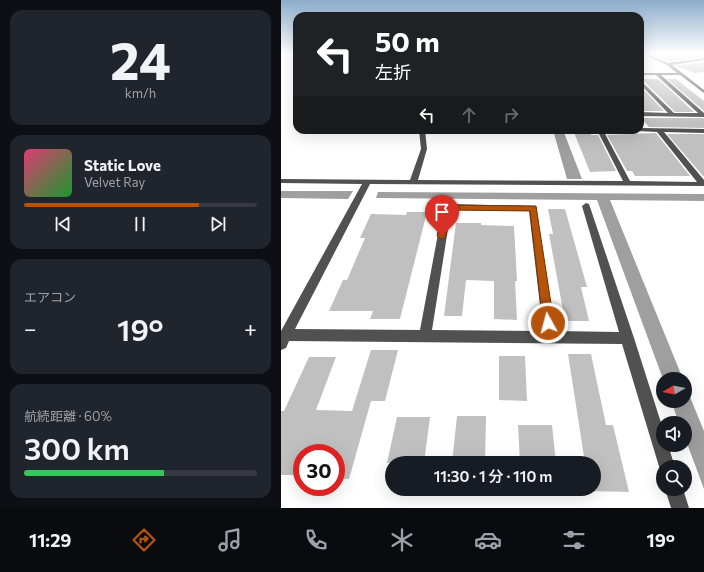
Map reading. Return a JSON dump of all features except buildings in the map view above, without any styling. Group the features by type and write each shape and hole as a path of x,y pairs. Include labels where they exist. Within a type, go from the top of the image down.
{"street":[{"path":"660,77 703,115"},
{"path":"684,77 704,92"},
{"path":"644,85 673,115"},
{"path":"644,114 703,115"},
{"path":"644,130 704,131"},
{"path":"659,130 704,184"},
{"path":"413,182 424,149 422,134"},
{"path":"602,134 628,184"},
{"path":"281,182 704,184"},
{"path":"367,182 283,340 425,336 628,338"},
{"path":"586,206 665,460"},
{"path":"425,336 447,207 533,208 550,338"},
{"path":"676,496 680,508"}],"shaded area":[{"path":"554,134 565,134 582,179 567,179"},
{"path":"281,191 353,191 348,199 281,198"},
{"path":"378,192 704,194 704,201 610,200 680,372 660,372 597,200 376,198"},
{"path":"692,402 704,431 704,489 690,452 692,452 692,416 676,416 674,408 692,408"}],"route":[{"path":"442,236 447,207 533,208 548,323"}]}
